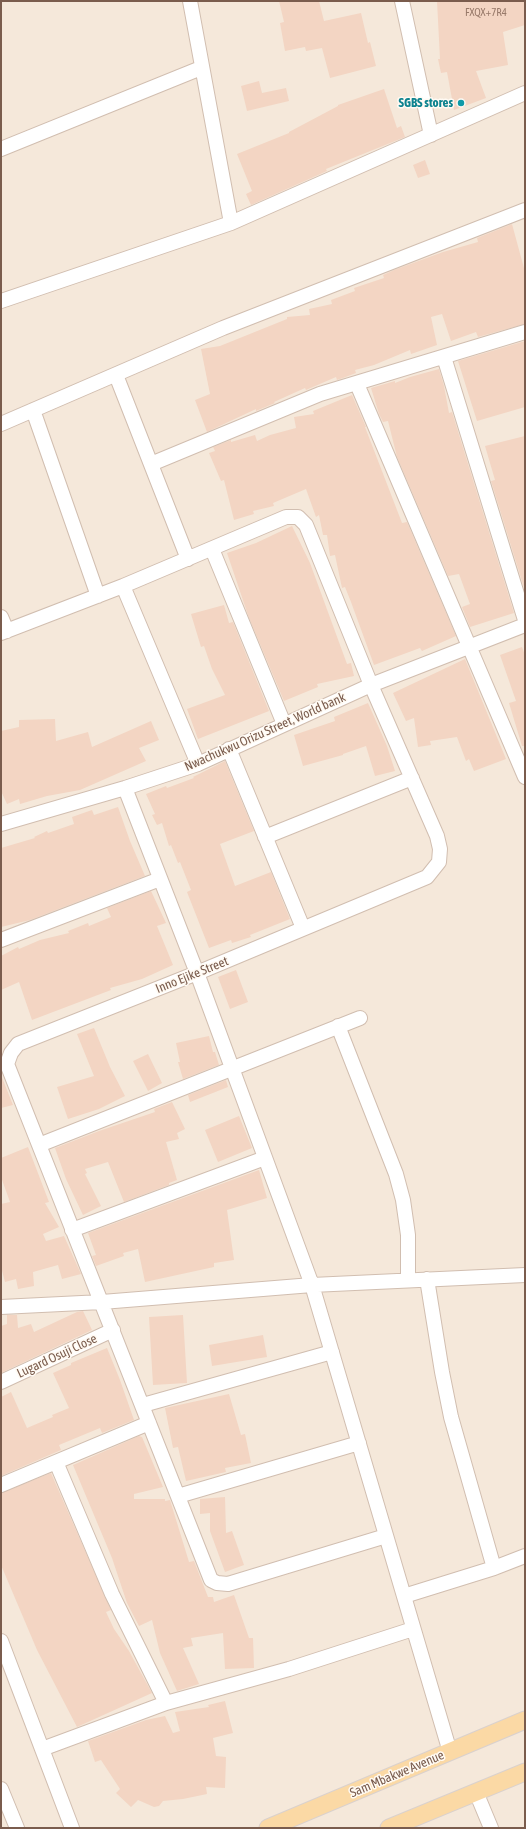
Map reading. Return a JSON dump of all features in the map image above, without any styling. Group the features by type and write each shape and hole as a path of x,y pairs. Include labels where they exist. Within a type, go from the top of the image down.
{"main road":[{"name":"Sam Mbakwe Avenue","path":"268,1828 525,1720"},
{"path":"389,1828 525,1772"}],"street":[{"path":"190,1 201,68 231,223"},
{"path":"402,1 430,135"},
{"path":"1,149 201,68"},
{"path":"1,299 231,223 525,93"},
{"path":"1,424 231,326 524,215"},
{"path":"151,464 320,394 525,332"},
{"path":"444,357 525,620"},
{"path":"116,374 188,559"},
{"path":"357,384 525,777"},
{"path":"33,410 98,596"},
{"name":"Inno Ejike Street","path":"4,632 123,586 286,517 298,517 306,525 371,684 437,836 440,849 439,862 427,877 197,973 18,1044 11,1053 7,1064 211,1580 217,1583 228,1584 386,1536"},
{"path":"212,549 284,724"},
{"path":"123,586 198,764"},
{"path":"1,617 4,632"},
{"name":"Nwachukwu Orizu Street, World bank","path":"1,824 125,788 198,764 371,684 525,625"},
{"path":"229,749 303,928"},
{"path":"265,837 412,778"},
{"path":"125,788 197,973 312,1285 450,1752"},
{"path":"1,940 160,879"},
{"path":"39,1146 360,1018"},
{"path":"338,1026 396,1174 403,1200 408,1235 408,1280"},
{"path":"72,1230 265,1158"},
{"path":"1,1306 102,1302 312,1285 525,1275"},
{"path":"427,1279 451,1417 494,1568"},
{"name":"Lugard Osuji Close","path":"1,1382 113,1330"},
{"path":"142,1405 332,1352"},
{"path":"1,1485 149,1423"},
{"path":"178,1496 359,1443"},
{"path":"56,1462 112,1594 166,1703"},
{"path":"404,1596 494,1568 525,1556"},
{"path":"42,1749 166,1703 289,1669 413,1628"},
{"path":"1,1641 72,1828"},
{"path":"476,1792 491,1828"},
{"path":"3,1798 17,1828"}],"shaded area":[{"path":"1,1 525,1 525,1828 1,1828"}],"building":[{"path":"279,1 319,1 324,21 361,13 368,43 370,42 376,66 330,78 322,48 306,51 305,47 285,51 280,23 284,22"},
{"path":"437,1 525,1 525,25 503,32 508,65 476,71 486,98 454,110 447,72 441,73 438,59 440,59"},
{"path":"259,81 262,93 286,88 289,101 247,111 241,86"},
{"path":"384,89 397,128 401,126 405,137 326,169 327,171 251,205 246,194 252,191 237,154 289,133 338,105"},
{"path":"425,160 430,174 418,178 413,165"},
{"path":"512,224 525,272 525,324 478,337 476,332 451,341 442,314 431,317 437,345 411,354 410,350 374,365 355,370 356,373 343,378 337,380 336,377 306,390 305,388 274,402 275,403 256,411 256,409 207,432 195,400 210,394 201,349 220,346 287,319 287,317 310,315 309,309 332,304 331,300 355,291 354,288 384,278 383,275 394,270 443,252 478,242 477,238"},
{"path":"525,341 525,407 477,421 458,361"},
{"path":"439,369 449,413 452,412 514,613 470,627 462,607 470,604 459,574 448,576 397,457 388,421 383,422 371,388 395,381 395,383"},
{"path":"352,395 366,427 402,523 407,522 456,636 422,651 420,648 374,665 345,587 342,588 335,555 330,556 327,535 323,535 319,515 316,517 306,489 273,503 274,506 253,511 254,514 234,520 224,480 221,481 209,453 215,451 213,447 231,440 231,442 255,435 257,441 270,435 296,428 294,417 314,414 313,411"},
{"path":"525,436 525,591 491,481 495,480 485,446"},
{"path":"292,526 310,563 347,664 351,663 354,676 317,684 318,687 284,701 249,618 227,553 256,543"},
{"path":"224,605 229,623 233,622 269,711 198,739 187,709 225,695 212,669 204,646 201,647 191,614"},
{"path":"522,647 525,655 525,746 522,746 509,703 516,701 500,655"},
{"path":"465,659 506,759 474,771 469,759 466,761 457,737 430,741 431,745 418,747 414,718 406,721 393,693"},
{"path":"368,703 387,746 395,771 375,776 366,746 343,755 303,766 294,735 335,721 334,717"},
{"path":"55,719 56,741 88,732 92,747 151,721 159,740 139,748 146,761 80,790 47,796 20,804 19,799 7,804 1,791 1,731 19,727 19,720"},
{"path":"225,761 254,831 220,844 235,886 271,872 290,919 250,935 251,937 232,943 231,940 209,948 187,892 191,890 180,862 178,863 171,845 169,846 162,823 157,825 152,815 155,814 146,794 166,786 167,788 194,778 193,777"},
{"path":"118,807 130,841 145,876 30,920 1,927 1,848 35,838 34,837 47,831 48,833 74,824 72,817 92,810 94,815"},
{"path":"151,891 166,923 157,926 173,965 142,979 110,988 111,990 32,1020 19,982 1,990 1,956 18,947 19,949 40,940 69,933 68,931 88,923 89,926 111,917 107,908"},
{"path":"236,970 248,1002 230,1009 218,977"},
{"path":"94,1028 110,1067 125,1096 99,1109 68,1119 57,1087 94,1076 77,1034"},
{"path":"209,1036 213,1052 215,1052 219,1065 183,1079 178,1062 180,1062 176,1043"},
{"path":"148,1054 162,1083 148,1091 133,1061"},
{"path":"1,1075 13,1105 1,1108"},
{"path":"226,1080 228,1087 190,1102 188,1095"},
{"path":"172,1102 185,1129 177,1133 179,1139 166,1142 177,1180 169,1183 169,1185 124,1202 108,1162 85,1169 87,1173 85,1174 101,1206 83,1215 66,1179 55,1148 155,1112 154,1109"},
{"path":"239,1116 252,1148 218,1162 205,1130"},
{"path":"28,1147 49,1202 45,1203 59,1227 43,1234 46,1241 64,1236 81,1274 62,1279 58,1265 33,1272 34,1286 18,1289 16,1279 5,1282 1,1267 1,1204 10,1202 1,1177 1,1158"},
{"path":"259,1170 267,1198 227,1210 234,1260 214,1263 214,1267 145,1282 138,1249 123,1253 124,1256 96,1266 92,1256 96,1255 88,1233"},
{"path":"83,1311 92,1330 1,1373 1,1326 7,1324 7,1315 17,1315 18,1328 31,1324 34,1332 77,1312"},
{"path":"183,1315 187,1383 153,1385 149,1317"},
{"path":"263,1335 267,1357 212,1366 209,1345"},
{"path":"107,1348 134,1420 102,1433 100,1428 59,1445 61,1450 1,1476 1,1397 11,1392 27,1428 53,1417 52,1415 69,1408 53,1373 71,1365 71,1363"},
{"path":"229,1394 241,1435 245,1434 251,1463 225,1468 226,1472 186,1481 178,1447 173,1448 165,1408"},
{"path":"139,1436 142,1437 163,1487 134,1494 134,1499 170,1500 189,1562 194,1561 208,1597 213,1597 214,1602 234,1595 249,1638 253,1638 254,1668 225,1669 223,1633 191,1638 193,1646 183,1648 199,1684 177,1691 160,1653 152,1620 139,1626 127,1603 112,1558 73,1465"},
{"path":"51,1473 111,1610 106,1612 114,1629 129,1651 152,1693 77,1727 37,1650 1,1565 1,1493"},
{"path":"225,1497 226,1533 232,1531 244,1565 225,1572 210,1531 210,1513 200,1514 200,1499"},
{"path":"225,1701 233,1733 213,1738 216,1756 226,1757 225,1788 206,1787 207,1794 163,1801 159,1806 154,1807 138,1800 131,1807 116,1793 120,1789 101,1760 95,1762 88,1741 146,1720 165,1716 173,1733 180,1731 175,1712 209,1707 208,1705"}],"place":[{"name":"SGBS stores","path":"461,103"}]}
